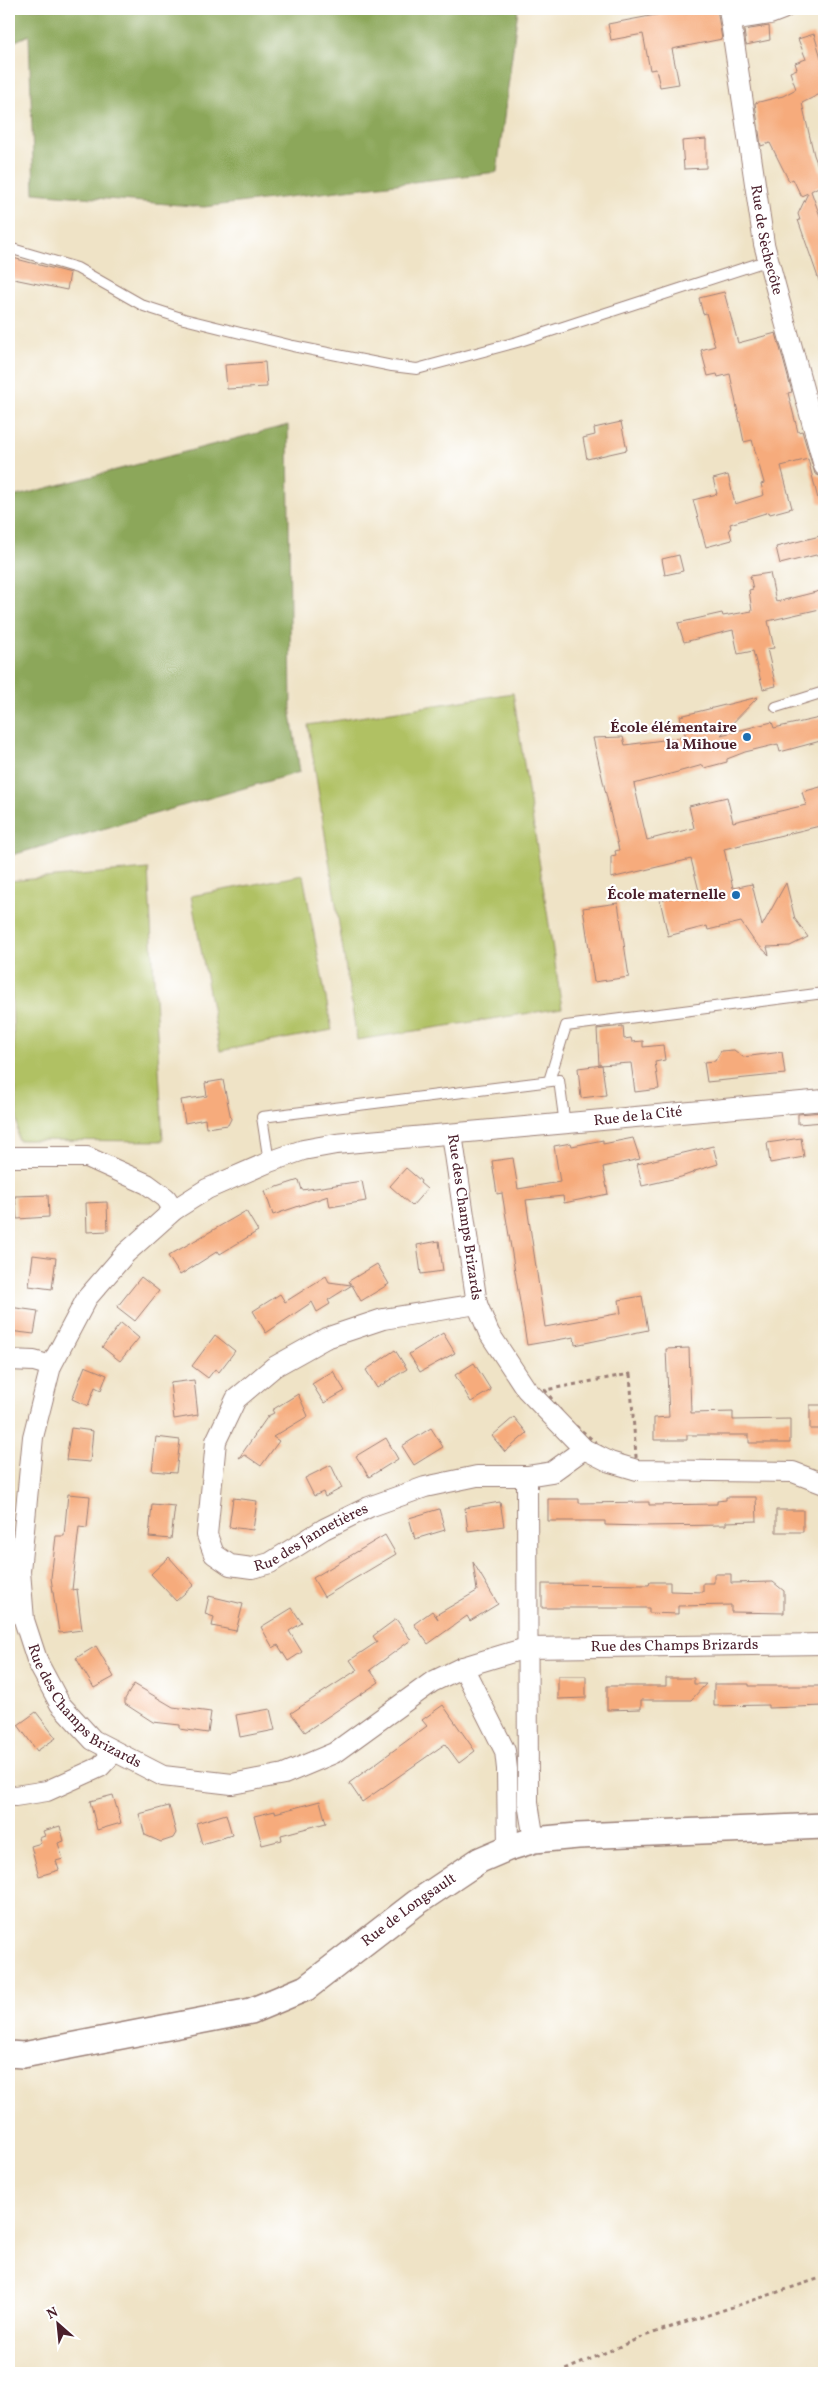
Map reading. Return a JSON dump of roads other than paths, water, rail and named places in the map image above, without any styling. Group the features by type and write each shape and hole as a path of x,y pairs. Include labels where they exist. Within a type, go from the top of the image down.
{"street":[{"path":"730,15 770,14 783,9"},
{"name":"Rue de Sèchecôte","path":"730,15 769,260 824,466"},
{"name":"Rue de la Cité","path":"452,1134 824,1100"},
{"name":"Rue des Champs Brizards","path":"824,1484 793,1472 638,1470 610,1462 584,1449 526,1389 489,1333 477,1304 452,1134 336,1144 303,1150 269,1162 207,1189 174,1210 126,1253 87,1298 51,1366 34,1437 20,1571 24,1620 38,1664 60,1704 93,1740 162,1776 232,1784 284,1774 334,1754 432,1682 463,1667 526,1648 824,1644"},
{"path":"9,1157 88,1157 147,1184 166,1198 174,1210"},
{"name":"Rue des Jannetières","path":"477,1304 383,1319 326,1338 274,1367 236,1400 216,1442 207,1535 214,1554 230,1566 252,1568 270,1563 324,1529 368,1507 425,1487 478,1476 527,1476 552,1472 584,1449"},
{"path":"9,1360 34,1361 51,1366"},
{"path":"527,1476 526,1648 528,1803 534,1840"},
{"path":"463,1667 505,1750 508,1848"},
{"path":"15,1796 47,1791 100,1767 114,1752"},
{"name":"Rue de Longsault","path":"9,2054 23,2055 251,2011 306,1988 416,1903 480,1860 508,1848 534,1840 824,1826"}],"lane":[{"path":"9,248 77,268 144,306 184,320 293,346 392,366 417,369 516,342 769,260"},
{"path":"776,707 824,692"},
{"path":"549,1081 566,1026 824,993"},
{"path":"269,1162 262,1117 559,1080 565,1124"}],"place":[{"name":"École élémentaire la Mihoue","path":"747,737"},
{"name":"École maternelle","path":"736,895"}]}
